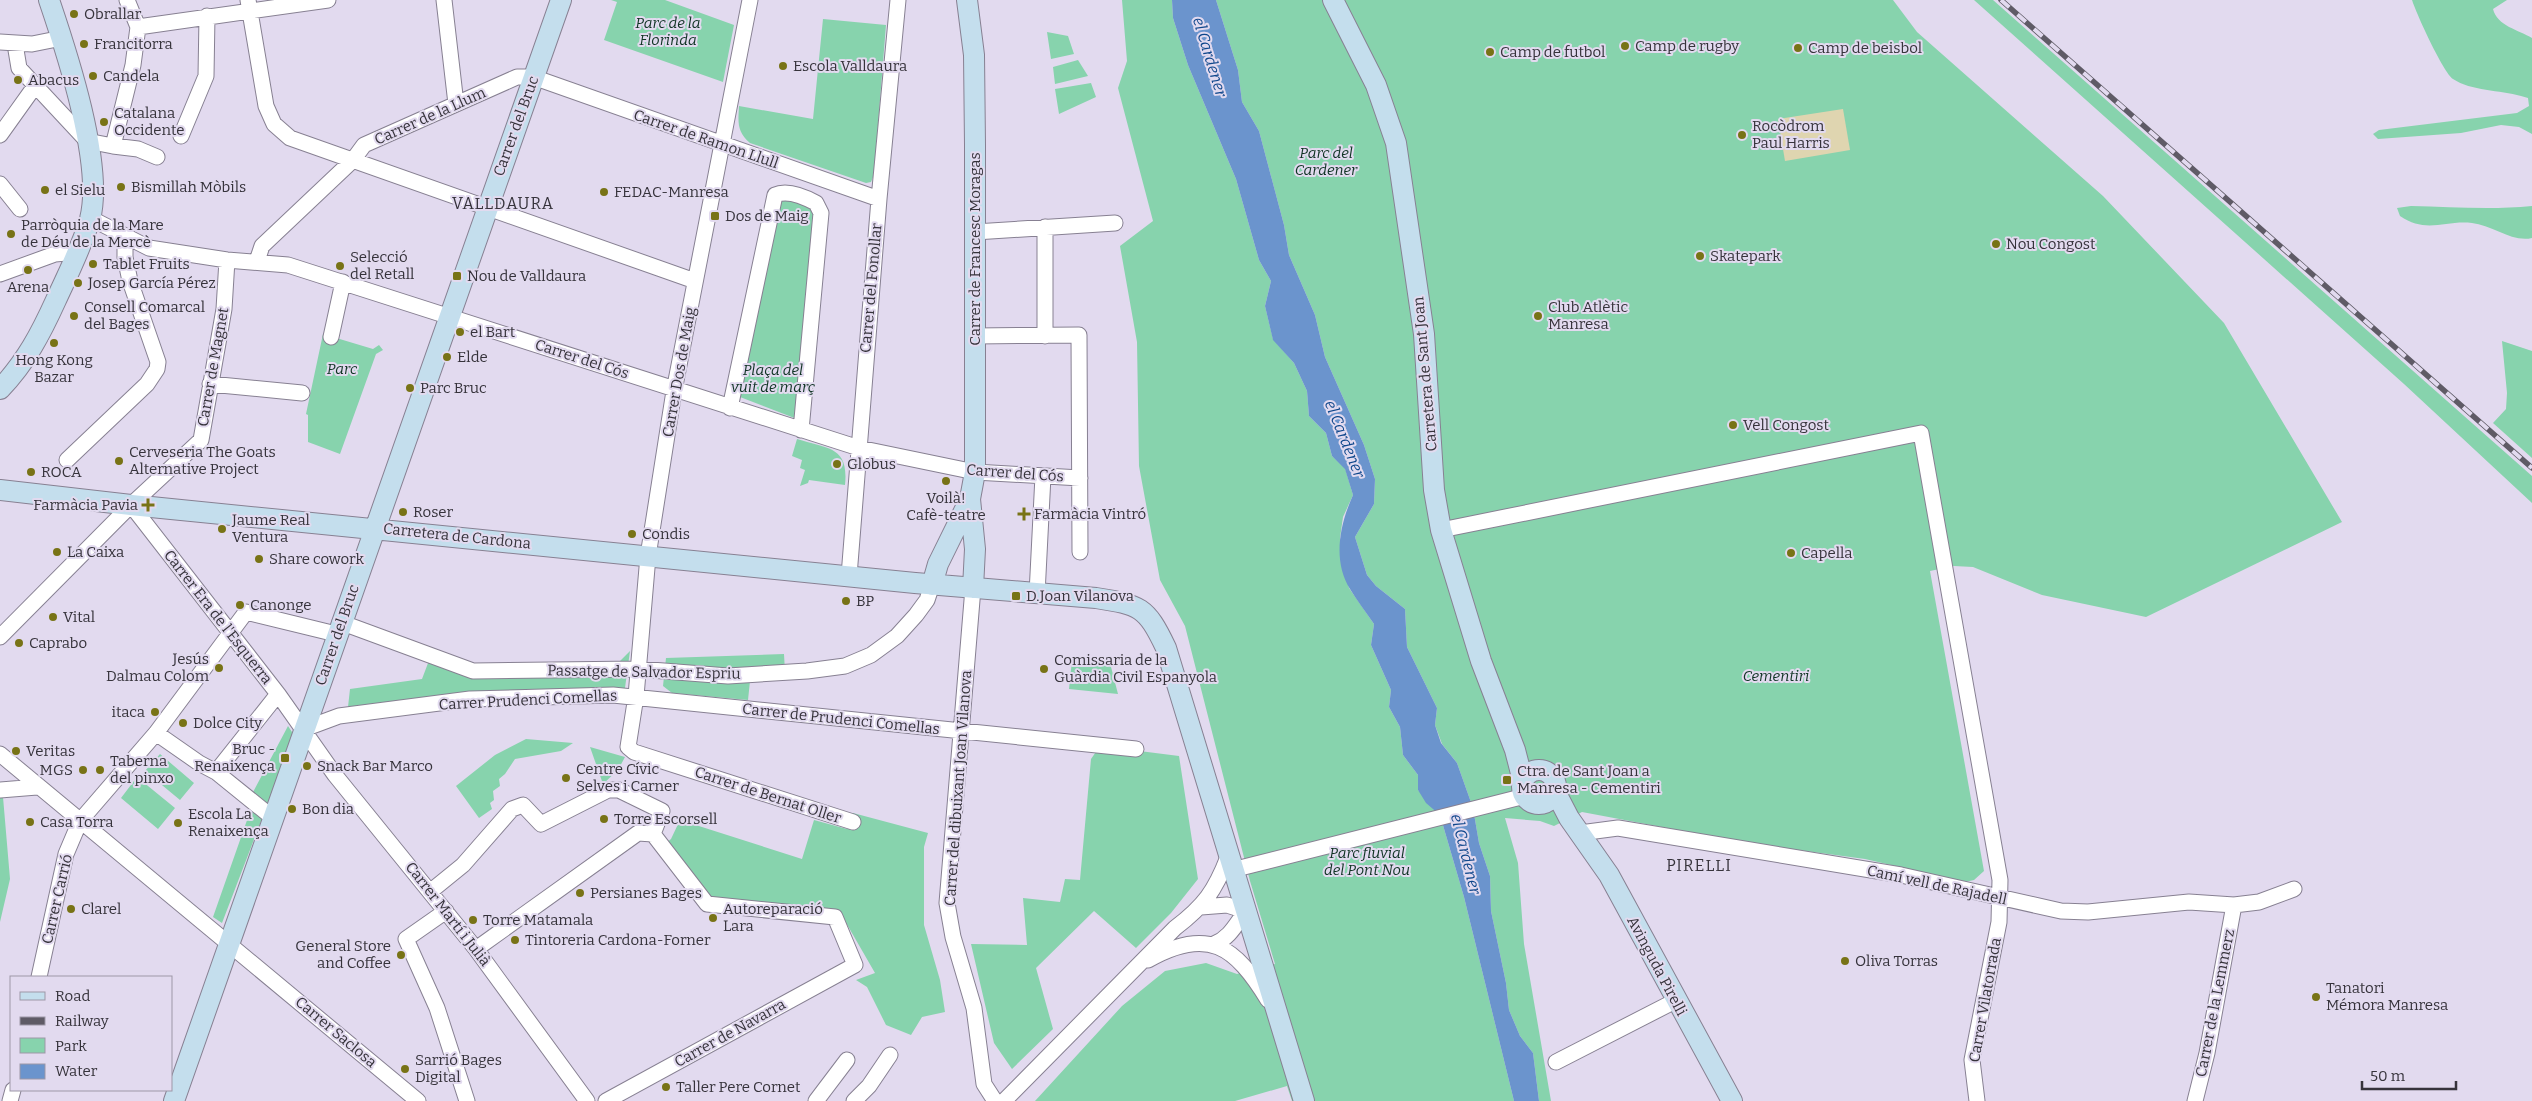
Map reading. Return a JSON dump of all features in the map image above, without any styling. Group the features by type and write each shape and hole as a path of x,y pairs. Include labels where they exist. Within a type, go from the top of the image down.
{"street":[{"path":"0,389 20,368 31,351 77,252 90,218 93,180 82,112 62,38 49,0"},
{"path":"114,146 131,74 138,27 128,0"},
{"path":"138,27 207,16 248,5 328,0"},
{"path":"444,0 456,104"},
{"name":"Carrer del Bruc","path":"174,1101 338,628 561,0"},
{"name":"Carrer Dos de Maig","path":"628,747 636,696 648,556 674,390 750,0"},
{"name":"Carrer del Fonollar","path":"848,576 879,199 898,0"},
{"name":"Carrer de Francesc Moragas","path":"967,0 974,55 975,472 970,499 974,549 973,588"},
{"name":"Carretera de Sant Joan","path":"1334,0 1376,85 1396,143 1424,334 1434,490 1441,530 1481,661 1515,750 1524,788"},
{"path":"248,5 269,116 280,130 290,138 695,281"},
{"path":"181,136 206,76 207,16"},
{"path":"62,38 7,43 19,68 87,141 138,149 157,157"},
{"name":"Carrer de la Llum","path":"257,261 262,246 353,160 364,145 517,77 533,77"},
{"name":"Carrer de Ramon Llull","path":"533,77 721,145 879,199"},
{"path":"0,135 35,86"},
{"path":"0,184 20,209"},
{"path":"730,408 775,195 787,192 805,197 816,203 821,213 801,430"},
{"name":"Carrer del Cós","path":"90,218 149,248 227,260 288,265 859,448 975,472 1080,478"},
{"path":"975,232 1115,223"},
{"path":"1045,228 1045,336"},
{"path":"68,460 147,384 157,369 156,355 130,281 125,257 126,236"},
{"path":"0,274 55,254 77,252"},
{"name":"Carrer de Magnet","path":"0,637 131,505 200,440 224,308 227,260"},
{"path":"331,336 343,282"},
{"path":"975,336 1079,335 1080,552"},
{"path":"210,384 302,393"},
{"name":"Carrer Vilatorrada","path":"1441,530 1921,433 2000,880 1999,922 1972,1060 1978,1101"},
{"path":"1037,594 1043,476"},
{"name":"Carretera de Cardona","path":"0,490 131,505 1122,602 1143,610 1156,627 1172,666 1230,864 1304,1101"},
{"name":"Carrer de Francesc Moragas","path":"923,584 938,564 970,499"},
{"name":"Carrer Era de l'Esquerra","path":"131,505 304,730"},
{"name":"Passatge de Salvador Espriu","path":"338,628 473,671 638,669 728,676 785,672 845,666 871,655 897,636 927,600 923,584"},
{"name":"Carrer del dibuixant Joan Vilanova","path":"973,588 963,732 947,903 953,937 974,1008 984,1084 995,1101"},
{"name":"Carrer Carrió","path":"39,976 66,854 80,821 156,733 231,635 246,612 338,628"},
{"path":"216,772 278,694"},
{"name":"Carrer Prudenci Comellas","path":"304,730 339,716 470,699 584,695 636,696"},
{"name":"Carrer de Prudenci Comellas","path":"636,696 1136,749"},
{"name":"Carrer Martí i Julià","path":"304,730 335,775 431,891 476,949 588,1101"},
{"path":"156,733 216,772 273,818"},
{"name":"Carrer de Bernat Oller","path":"628,747 634,752 853,822"},
{"path":"1515,750 1552,778 1549,797 1533,803 1524,788"},
{"path":"0,754 37,787 229,942"},
{"path":"1004,1101 1174,928 1201,907 1230,864 1256,863 1492,805 1524,788 1531,773 1541,771"},
{"path":"0,790 37,787"},
{"path":"431,891 463,865 512,809 523,805 541,824 608,790 619,790 662,811 653,834 638,833 476,949"},
{"name":"Avinguda Pirelli","path":"1549,797 1580,832 1609,875 1675,1001 1732,1101"},
{"name":"Camí vell de Rajadell","path":"1580,832 1618,828 1901,875 2061,911 2189,902 2234,905 2259,902 2294,888"},
{"name":"Carrer de Navarra","path":"606,1101 855,965 835,917 707,904 653,834"},
{"path":"1135,967 1183,945 1214,944 1222,941 1233,931 1246,911 1227,905 1201,907"},
{"name":"Carrer de la Lemmerz","path":"2195,1101 2207,1053 2234,905"},
{"path":"446,911 406,939 437,1008 468,1101"},
{"name":"Carrer Saclosa","path":"229,942 418,1101"},
{"path":"1214,944 1226,949 1244,963 1278,1016"},
{"path":"1556,1062 1675,1001"},
{"path":"854,1101 869,1086 890,1055"},
{"path":"816,1101 847,1060"}],"green space":[{"name":"Parc de la Florinda","path":"611,0 665,0 734,25 723,82 604,40 617,2"},
{"name":"Parc fluvial del Pont Nou","path":"1122,0 1172,0 1173,18 1188,65 1236,179 1259,260 1271,281 1265,306 1273,339 1294,363 1307,391 1309,416 1326,433 1332,456 1345,468 1353,495 1343,517 1340,538 1349,588 1374,624 1371,645 1391,690 1389,707 1400,727 1403,755 1418,775 1418,790 1440,815 1464,897 1514,1101 1292,1101 1287,1086 1235,1101 1035,1101 1122,1006 1165,971 1206,963 1237,974 1275,964 1250,881 1185,626 1160,580 1139,466 1137,342 1120,246 1153,221 1118,88 1127,61"},
{"path":"1216,0 1893,0 1917,32 2103,196 2224,323 2342,522 2146,617 2042,595 1973,567 1954,566 1930,571 1984,871 1974,880 1965,882 1865,859 1747,843 1582,812 1554,826 1540,821 1505,818 1518,863 1524,944 1551,1101 1539,1101 1533,1053 1520,1036 1509,1010 1506,983 1491,911 1490,876 1479,843 1473,808 1457,763 1442,744 1435,725 1437,708 1407,647 1405,609 1376,586 1367,575 1355,537 1374,504 1375,479 1364,445 1325,357 1315,315 1289,255 1284,225 1259,131 1242,102 1238,70"},
{"path":"1974,0 1993,0 2532,476 2532,503 2404,384"},
{"path":"2412,0 2507,0 2493,9 2495,15 2504,24 2532,38 2532,134 2519,127 2501,125 2461,133 2378,139 2373,134 2379,130 2517,113 2529,106 2528,98 2468,86 2453,79 2443,66"},
{"path":"823,19 886,25 874,175 871,182 866,183 750,143 739,127 739,106 813,119"},
{"path":"1047,32 1068,36 1074,54 1051,59"},
{"path":"1078,60 1088,76 1055,84 1053,67"},
{"path":"1091,83 1096,97 1059,114 1055,89"},
{"name":"Plaça del vuit de març","path":"786,197 814,209 797,419 740,397 776,208 780,201"},
{"path":"2411,206 2487,208 2532,206 2532,238 2517,238 2480,224 2472,223 2418,224 2400,216 2397,208"},
{"name":"Parc","path":"323,334 373,349 379,345 383,350 376,354 340,454 308,442 308,415 306,414"},
{"path":"2502,341 2532,351 2532,458 2493,423 2506,409 2507,393"},
{"path":"797,439 827,448 840,456 844,463 845,485 809,480 808,483 800,486 805,470 800,468 802,460 792,456"},
{"path":"433,650 475,666 487,667 620,661 630,651 625,688 502,691 348,707 350,689 422,679"},
{"path":"784,654 785,672 750,681 748,700 672,693 663,686 666,658"},
{"path":"1072,660 1110,663 1118,694 1069,689"},
{"path":"288,726 294,735 268,805 252,794"},
{"path":"526,739 573,743 561,751 515,759 505,774 499,779 500,786 493,791 494,800 490,803 492,809 479,818 456,786 495,755"},
{"path":"1100,746 1179,756 1198,879 1171,913 1136,948 1094,911 1036,968 1053,1029 1012,1069 994,1043 971,944 1027,945 1023,898 1060,902 1065,879 1080,880 1091,759"},
{"path":"590,747 625,757 618,770 603,784"},
{"path":"160,754 194,783 180,800 145,771"},
{"path":"137,777 175,808 158,829 121,798"},
{"path":"0,797 3,797 10,879 0,922"},
{"path":"252,806 263,816 222,923 213,917"},
{"path":"853,813 928,833 924,847 924,925 940,980 945,1012 922,1017 911,1035 886,1025 867,987 856,980 875,973 841,914 711,900 666,843 671,839 680,820 802,859 814,820 847,829"}],"sand":[{"path":"1843,109 1850,150 1785,161 1778,119"}],"water":[{"name":"el Cardener","path":"1172,0 1216,0 1238,70 1242,102 1259,131 1284,225 1289,255 1315,315 1325,357 1364,445 1375,479 1374,504 1355,537 1367,575 1376,586 1405,609 1407,647 1437,708 1435,725 1441,743 1457,763 1473,808 1479,843 1490,876 1491,911 1506,983 1509,1010 1520,1036 1533,1053 1539,1101 1514,1101 1464,897 1440,815 1426,803 1418,790 1418,775 1403,755 1400,727 1389,707 1391,690 1371,645 1374,624 1344,578 1341,566 1340,542 1348,506 1353,495 1345,469 1332,456 1326,433 1309,416 1307,391 1294,363 1273,340 1265,306 1271,281 1259,260 1236,179 1188,65 1173,18"}],"railway":[{"path":"2001,0 2532,468"}],"place":[{"name":"Obrallar","path":"74,14"},
{"name":"Francitorra","path":"84,44"},
{"name":"Camp de rugby","path":"1625,46"},
{"name":"Camp de beisbol","path":"1798,48"},
{"name":"Camp de futbol","path":"1490,52"},
{"name":"Escola Valldaura","path":"783,66"},
{"name":"Candela","path":"93,76"},
{"name":"Abacus","path":"18,80"},
{"name":"Catalana Occidente","path":"104,122"},
{"name":"Rocòdrom Paul Harris","path":"1742,135"},
{"name":"Bismillah Mòbils","path":"121,187"},
{"name":"el Sielu","path":"45,190"},
{"name":"FEDAC-Manresa","path":"604,192"},
{"name":"Dos de Maig","path":"715,216"},
{"name":"Parròquia de la Mare de Déu de la Mercè","path":"11,234"},
{"name":"Nou Congost","path":"1996,244"},
{"name":"Skatepark","path":"1700,256"},
{"name":"Tablet Fruits","path":"93,264"},
{"name":"Selecció del Retall","path":"340,266"},
{"name":"Arena","path":"28,270"},
{"name":"Nou de Valldaura","path":"457,276"},
{"name":"Josep García Pérez","path":"78,283"},
{"name":"Consell Comarcal del Bages","path":"74,316"},
{"name":"Club Atlètic Manresa","path":"1538,316"},
{"name":"el Bart","path":"460,332"},
{"name":"Hong Kong Bazar","path":"54,343"},
{"name":"Elde","path":"447,357"},
{"name":"Parc Bruc","path":"410,388"},
{"name":"Vell Congost","path":"1733,425"},
{"name":"Cerveseria The Goats Alternative Project","path":"119,461"},
{"name":"Globus","path":"837,464"},
{"name":"ROCA","path":"31,472"},
{"name":"Voilà! Cafè-teatre","path":"946,481"},
{"name":"Farmàcia Pavia","path":"148,505"},
{"name":"Roser","path":"403,512"},
{"name":"Farmàcia Vintró","path":"1024,514"},
{"name":"Jaume Real Ventura","path":"222,529"},
{"name":"Condis","path":"632,534"},
{"name":"La Caixa","path":"57,552"},
{"name":"Capella","path":"1791,553"},
{"name":"Share cowork","path":"259,559"},
{"name":"D.Joan Vilanova","path":"1016,596"},
{"name":"BP","path":"846,601"},
{"name":"Canonge","path":"240,605"},
{"name":"Vital","path":"53,617"},
{"name":"Caprabo","path":"19,643"},
{"name":"Jesús Dalmau Colom","path":"219,668"},
{"name":"Comissaria de la Guàrdia Civil Espanyola","path":"1044,669"},
{"name":"itaca","path":"155,712"},
{"name":"Dolce City","path":"183,723"},
{"name":"Veritas","path":"16,751"},
{"name":"Bruc - Renaixença","path":"285,758"},
{"name":"Snack Bar Marco","path":"307,766"},
{"name":"MGS","path":"83,770"},
{"name":"Taberna del pinxo","path":"100,770"},
{"name":"Centre Cívic Selves i Carner","path":"566,778"},
{"name":"Ctra. de Sant Joan a Manresa - Cementiri","path":"1507,780"},
{"name":"Bon dia","path":"292,809"},
{"name":"Torre Escorsell","path":"604,819"},
{"name":"Casa Torra","path":"30,822"},
{"name":"Escola La Renaixença","path":"178,823"},
{"name":"Persianes Bages","path":"580,893"},
{"name":"Clarel","path":"71,909"},
{"name":"Autoreparació Lara","path":"713,918"},
{"name":"Torre Matamala","path":"473,920"},
{"name":"Tintoreria Cardona-Forner","path":"515,940"},
{"name":"General Store and Coffee","path":"401,955"},
{"name":"Oliva Torras","path":"1845,961"},
{"name":"Tanatori Mémora Manresa","path":"2316,997"},
{"name":"Sarrió Bages Digital","path":"405,1069"},
{"name":"Taller Pere Cornet","path":"666,1087"}],"district":[{"name":"VALLDAURA","path":"503,203"},
{"name":"PIRELLI","path":"1699,865"}],"park label":[{"name":"Parc del Cardener","path":"1326,162"},
{"name":"Cementiri","path":"1776,676"}]}
